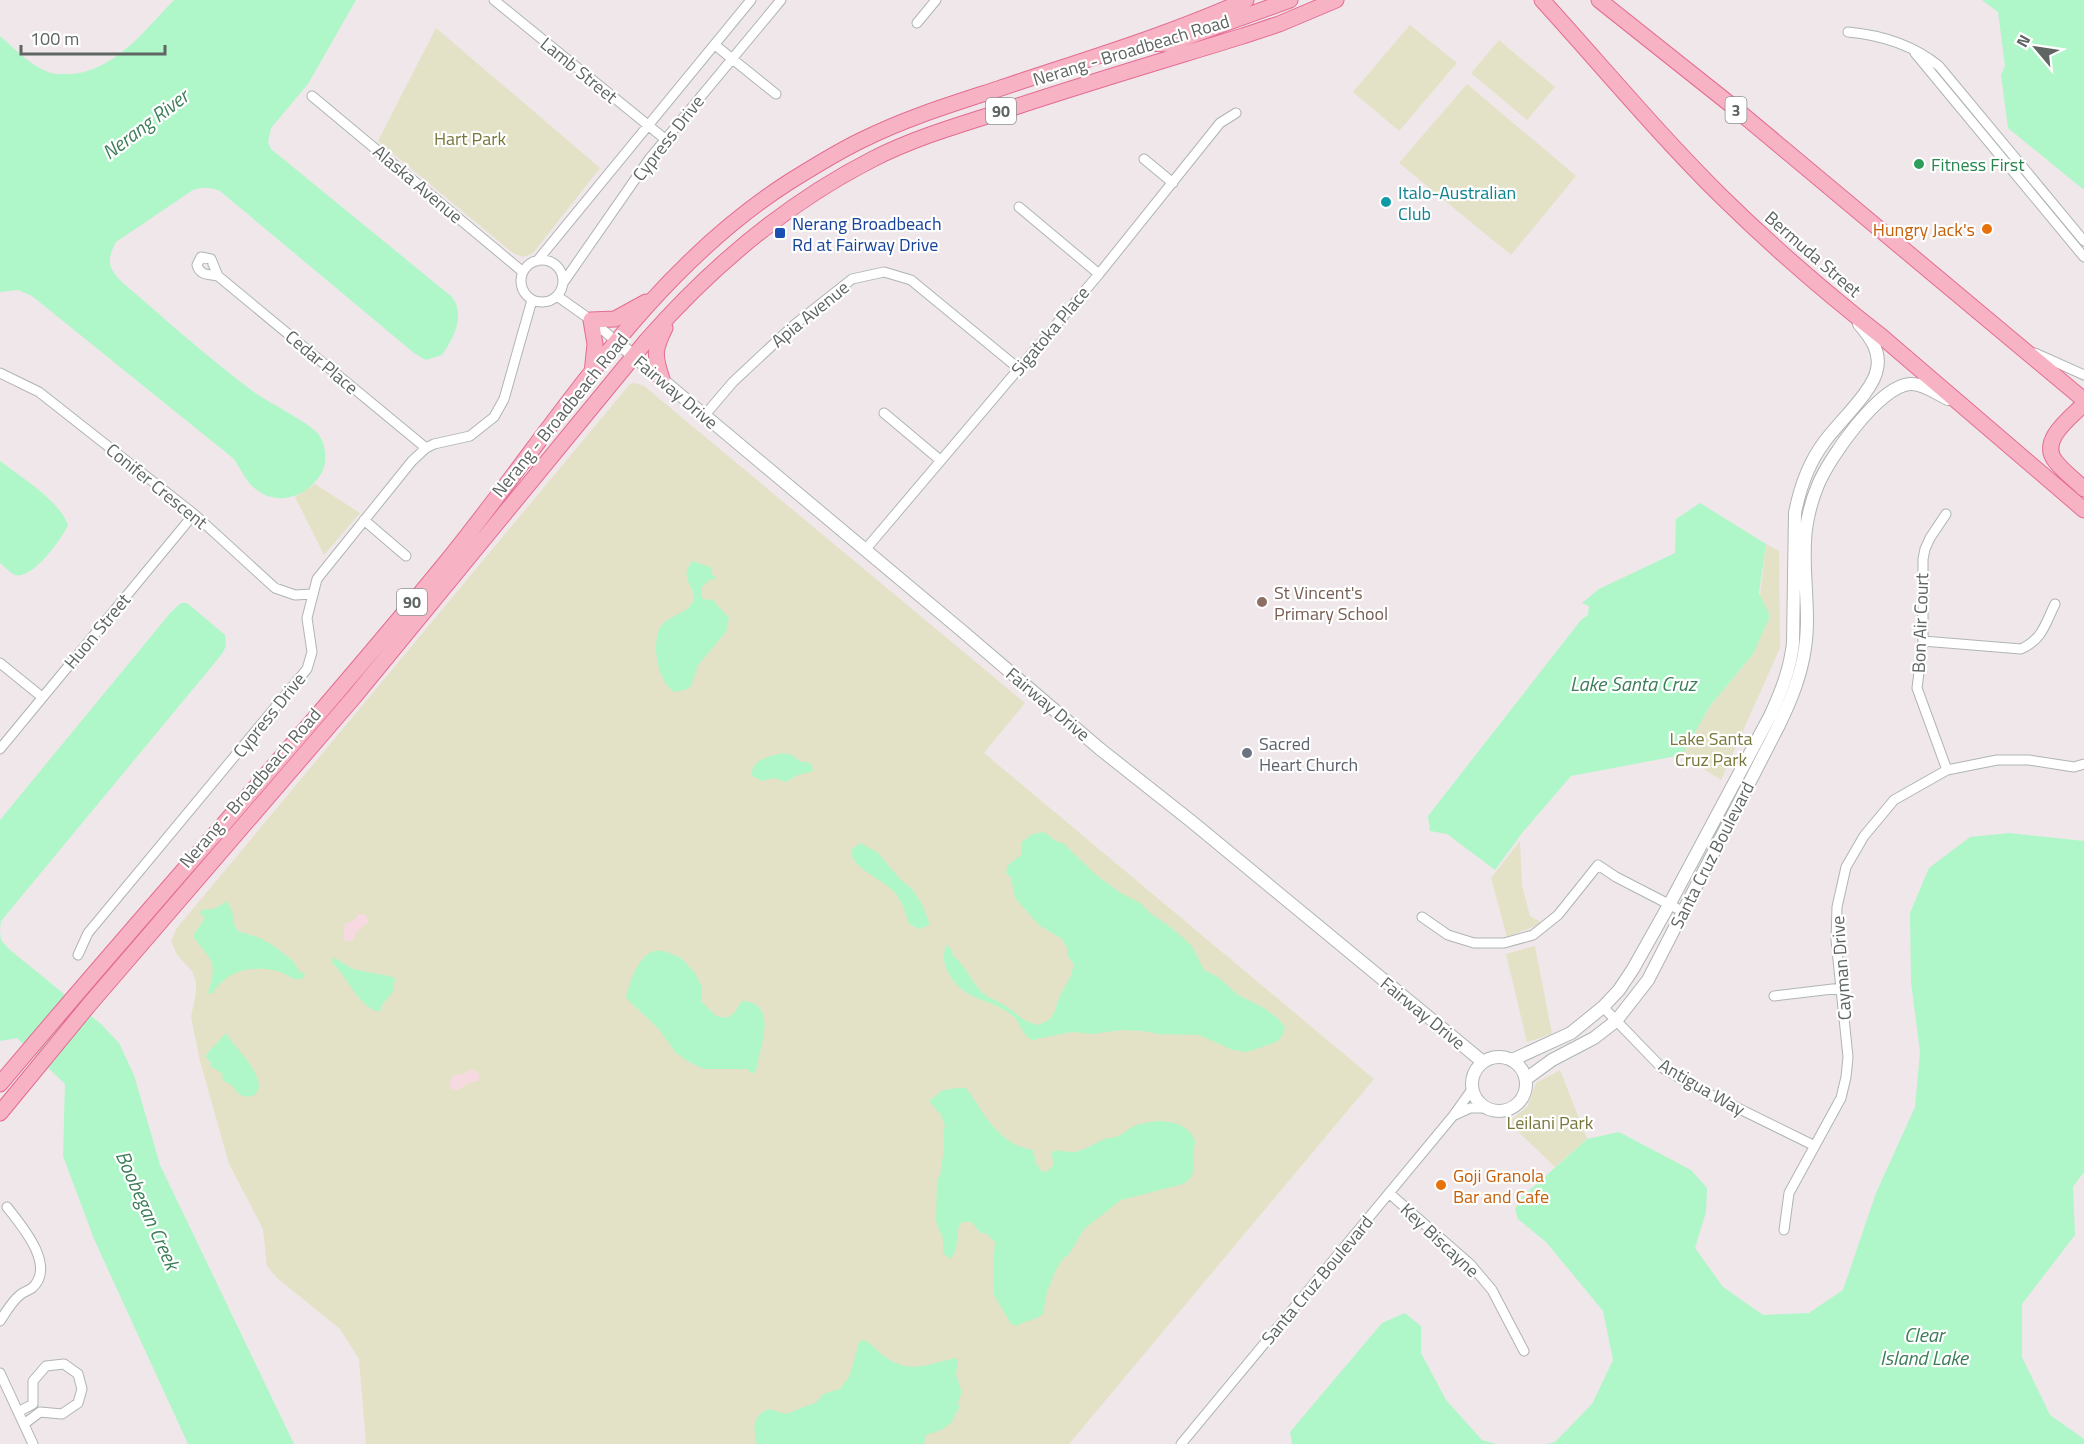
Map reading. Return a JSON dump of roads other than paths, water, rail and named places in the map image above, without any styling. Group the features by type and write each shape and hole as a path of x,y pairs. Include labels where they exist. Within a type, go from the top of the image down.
{"main road":[{"name":"Nerang - Broadbeach Road","path":"0,1084 291,747 482,518 543,434 616,342 693,258 745,213 809,169 862,140 948,104 1133,43 1246,0"},
{"path":"1133,43 1168,44 1290,0"},
{"name":"Nerang - Broadbeach Road","path":"0,1113 88,1006 354,697 674,309 757,232 804,199 874,158 930,134 1243,36 1279,24 1336,0"},
{"name":"Bermuda Street","path":"1542,0 1682,156 1724,199 1851,313 1881,336 2084,510"},
{"name":"3","path":"1599,0 1731,105 2084,402"},
{"path":"592,373 595,344 591,320 615,319 655,298"},
{"path":"662,379 656,359 656,347 674,309"},
{"path":"2084,402 2057,431 2050,449 2055,461 2084,489"}],"street":[{"name":"Lamb Street","path":"494,0 665,139"},
{"name":"Cypress Drive","path":"537,261 751,0"},
{"name":"Cypress Drive","path":"563,283 665,139 781,0"},
{"path":"917,23 936,0"},
{"path":"1848,32 1880,36 1922,54 1939,66 1963,94 1996,142 2084,257"},
{"path":"715,45 776,94"},
{"path":"1905,46 1928,67 1955,101 1996,142 2084,241"},
{"path":"1955,101 1963,94"},
{"name":"Alaska Avenue","path":"312,96 523,272"},
{"name":"Sigatoka Place","path":"865,550 1099,274 1220,123 1236,113"},
{"path":"1144,159 1173,183"},
{"path":"1019,207 1099,274"},
{"path":"2065,234 2074,228"},
{"path":"545,260 555,265 561,271 563,283 557,296 546,302 532,300 526,296 521,286 523,272 537,261 545,260"},
{"name":"Apia Avenue","path":"704,416 733,382 794,325 852,279 884,272 911,280 1018,368"},
{"name":"Cedar Place","path":"218,276 426,448"},
{"path":"557,296 591,320 616,342"},
{"name":"Cypress Drive","path":"78,955 88,933 307,669 312,652 307,618 317,579 412,461 426,448 470,436 494,417 504,399 532,300"},
{"name":"Santa Cruz Boulevard","path":"1512,1060 1571,1033 1603,1007 1619,990 1669,905 1770,716 1787,676 1793,643 1795,513 1804,479 1817,454 1870,385 1878,368 1874,344 1851,313"},
{"name":"Fairway Drive","path":"616,342 1092,742 1483,1062"},
{"path":"2019,346 2084,375"},
{"name":"Conifer Crescent","path":"0,373 39,392 194,514 275,588 295,595 312,594"},
{"path":"1839,424 1855,411 1881,382 1886,387 1883,397"},
{"name":"Santa Cruz Boulevard","path":"1526,1079 1552,1060 1594,1038 1616,1021 1648,980 1779,725 1797,684 1806,646 1806,530 1818,485 1844,442 1883,397 1897,388 1915,384 1960,404"},
{"path":"884,413 940,460"},
{"path":"1804,479 1818,485"},
{"name":"Huon Street","path":"0,749 194,514"},
{"name":"Bon Air Court","path":"1947,514 1925,549 1923,559 1923,641 1917,688 1947,770"},
{"path":"364,520 406,556"},
{"path":"1923,641 2021,649 2034,643 2055,603"},
{"path":"0,663 42,697"},
{"name":"Cayman Drive","path":"1784,1230 1789,1193 1841,1098 1846,1077 1848,1057 1836,940 1837,907 1846,867 1864,836 1894,800 1947,770 1997,760 2029,760 2074,767 2084,764"},
{"path":"1422,917 1448,935 1474,944 1504,943 1533,935 1558,915 1598,865 1616,877 1682,911"},
{"path":"1774,996 1841,988"},
{"name":"Antigua Way","path":"1603,1007 1661,1067 1693,1086 1815,1146"},
{"path":"1453,1116 1470,1108 1503,1110 1516,1104 1525,1092 1526,1079 1521,1068 1512,1060 1497,1057 1483,1062 1474,1073 1473,1088 1477,1100 1487,1108"},
{"name":"Santa Cruz Boulevard","path":"1181,1444 1453,1116 1473,1088"},
{"name":"Key Biscayne","path":"1389,1193 1471,1265 1492,1290 1524,1351"},
{"path":"0,1321 19,1296 32,1288 38,1280 40,1262 30,1236 7,1207"},
{"path":"18,1412 33,1404 33,1381 46,1366 64,1364 78,1374 82,1389 78,1404 62,1414 40,1412 24,1424"},
{"path":"0,1372 33,1444"}],"water":[{"name":"Nerang River","path":"174,0 356,0 308,84 271,128 268,142 271,149 452,297 458,311 454,334 442,355 426,360 414,353 220,191 213,189 193,190 116,242 110,264 123,283 257,394 307,424 319,435 325,454 323,470 307,489 290,497 270,497 252,486 234,459 32,296 18,290 0,292 0,36 41,69 55,74 79,73 96,68 125,50"},
{"path":"1982,0 2084,0 2084,190 2008,128 2001,75 2005,66 1998,12"},
{"path":"0,461 48,498 63,515 68,525 46,557 22,575 13,574 0,563"},
{"name":"Lake Santa Cruz","path":"1700,503 1766,544 1759,593 1770,616 1753,654 1710,706 1682,755 1571,776 1522,833 1495,870 1447,834 1430,831 1428,816 1581,620 1588,615 1589,606 1582,603 1599,589 1675,553 1676,519"},
{"path":"693,561 712,568 712,574 716,577 713,580 710,579 702,587 701,597 706,600 712,599 729,618 726,632 698,665 691,686 675,692 664,680 660,671 656,641 662,625 686,610 692,603 694,598 687,574"},
{"path":"181,603 187,603 225,635 226,646 222,654 1,921 0,929 0,820 171,612"},
{"path":"782,753 792,755 801,762 808,762 812,765 813,771 798,775 786,782 774,778 762,781 752,776 752,770 758,762"},
{"path":"1041,832 1063,843 1095,874 1119,892 1140,903 1173,929 1192,946 1204,970 1218,977 1238,995 1264,1008 1279,1019 1285,1028 1281,1038 1247,1052 1233,1050 1199,1035 1158,1034 1143,1031 1122,1030 1093,1034 1072,1032 1032,1040 1028,1038 1012,1015 961,989 954,982 945,965 946,945 984,994 1023,1019 1038,1025 1049,1020 1054,1013 1074,965 1062,939 1039,925 1015,898 1011,878 1006,873 1008,865 1021,855 1021,843 1031,835"},
{"name":"Clear Island Lake","path":"2009,833 2084,841 2084,1172 2073,1187 2075,1235 2022,1304 2022,1357 2050,1415 2084,1439 2084,1444 1546,1444 1555,1442 1592,1404 1613,1360 1603,1311 1546,1242 1518,1219 1515,1209 1522,1197 1587,1139 1619,1132 1691,1170 1707,1188 1706,1212 1695,1248 1723,1287 1763,1315 1809,1313 1843,1290 1876,1193 1915,1107 1920,1052 1911,982 1910,913 1929,868 1970,837"},
{"path":"860,843 877,852 901,880 913,890 922,904 930,925 919,929 909,924 898,896 856,863 851,850"},
{"path":"227,901 238,931 260,938 274,946 292,960 300,972 305,974 302,979 293,978 275,970 249,969 228,977 212,994 208,993 213,967 209,957 193,936 205,918 200,913 203,909 215,908"},
{"name":"Boobegan Creek","path":"0,932 1,940 10,950 101,1024 119,1043 134,1075 160,1165 294,1444 188,1444 94,1239 63,1156 65,1084 17,1038 0,1041"},
{"path":"664,951 681,958 695,973 702,987 701,1001 716,1016 727,1018 735,1012 742,1001 754,1004 761,1010 764,1019 763,1041 756,1071 752,1074 747,1069 704,1069 687,1061 676,1053 658,1028 626,997 631,979 645,956 652,952"},
{"path":"333,957 353,969 395,979 393,992 382,1005 380,1012 372,1009 359,998 332,963"},
{"path":"226,1033 255,1072 258,1089 252,1096 240,1095 230,1084 223,1081 222,1073 210,1066 211,1063 205,1056"},
{"path":"966,1088 1001,1135 1010,1142 1033,1150 1036,1163 1042,1172 1048,1171 1054,1164 1051,1152 1085,1149 1107,1138 1114,1138 1132,1127 1157,1121 1182,1126 1194,1138 1193,1172 1183,1184 1121,1200 1084,1229 1055,1272 1047,1292 1043,1314 1017,1326 1011,1324 994,1295 995,1242 987,1234 981,1233 971,1222 962,1222 959,1225 953,1256 950,1259 943,1253 943,1239 936,1221 937,1179 940,1176 945,1126 941,1115 929,1101 943,1090"},
{"path":"1405,1313 1421,1326 1421,1353 1446,1400 1482,1440 1496,1444 1292,1444 1290,1432 1382,1323"},
{"path":"863,1340 885,1357 903,1366 928,1365 955,1358 958,1360 956,1375 962,1392 958,1402 959,1408 951,1423 941,1430 926,1435 924,1444 757,1444 755,1423 759,1415 769,1409 786,1414 817,1402 823,1394 840,1389 850,1375 859,1342"}],"place":[{"name":"Fitness First","path":"1919,164"},
{"name":"Italo-Australian Club","path":"1386,202"},
{"name":"Hungry Jack's","path":"1987,229"},
{"name":"Nerang Broadbeach Rd at Fairway Drive","path":"780,233"},
{"name":"St Vincent's Primary School","path":"1262,602"},
{"name":"Sacred Heart Church","path":"1247,753"},
{"name":"Goji Granola Bar and Cafe","path":"1441,1185"}],"park label":[{"name":"Hart Park","path":"470,138"},
{"name":"Lake Santa Cruz Park","path":"1711,748"},
{"name":"Leilani Park","path":"1550,1122"}]}
